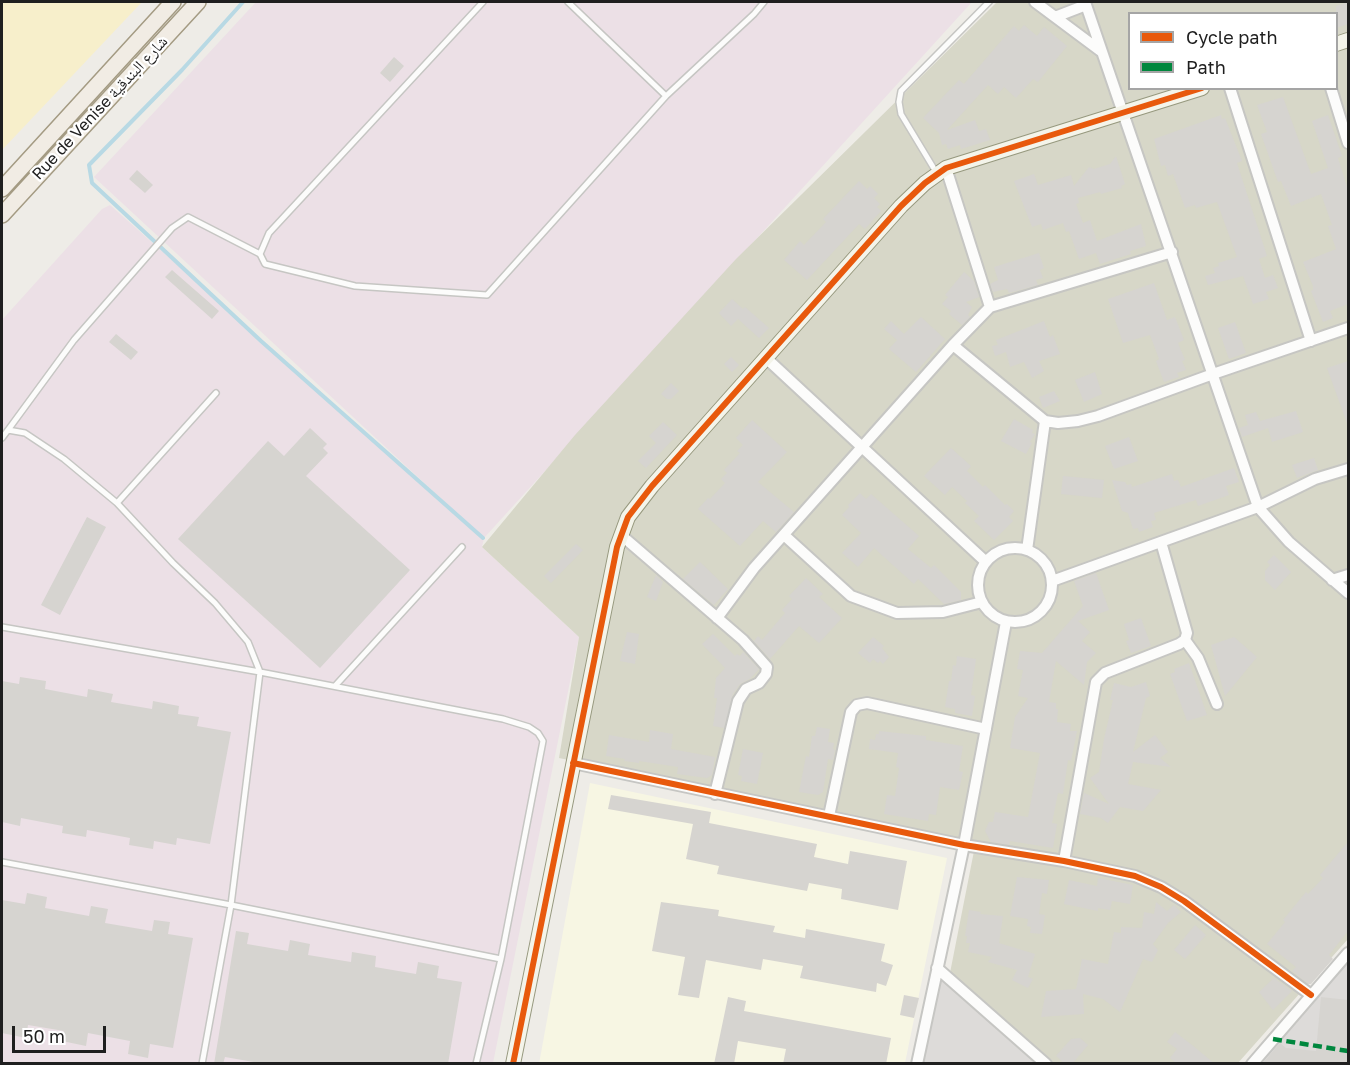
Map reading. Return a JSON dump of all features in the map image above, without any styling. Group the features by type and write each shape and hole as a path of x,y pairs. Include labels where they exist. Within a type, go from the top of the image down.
{"main road":[{"name":"Rue de Venise شارع البندقية","path":"2,189 173,2"},
{"name":"Rue de Venise شارع البندقية","path":"2,215 198,2"}],"street":[{"path":"1035,2 1103,53"},
{"path":"1055,17 1085,3 1258,507 1289,542 1348,593"},
{"path":"513,1064 615,558 627,517 901,206 942,171 1197,90"},
{"path":"1231,90 1311,340"},
{"path":"1332,90 1348,142"},
{"path":"942,171 990,307"},
{"path":"717,618 754,568 953,345 990,307 1172,252"},
{"path":"953,345 1045,421 1058,423 1098,416 1348,328"},
{"path":"766,358 986,562"},
{"path":"1027,550 1045,421"},
{"path":"1052,581 1258,507 1315,479 1348,469"},
{"path":"621,535 742,640 766,667 767,671 759,683 746,689 738,701 715,794"},
{"path":"784,535 851,596 897,613 944,612 981,602"},
{"path":"1064,861 1096,682 1105,673 1185,640 1187,633 1161,542"},
{"path":"1016,548 1027,550 1044,562 1052,581 1052,591 1044,610 1027,621 1006,622 996,618 981,602 978,581 986,562 995,554 1016,548"},
{"path":"1332,580 1348,575"},
{"path":"917,1064 964,845 1006,622"},
{"path":"1185,640 1198,658 1217,704"},
{"path":"829,816 851,712 857,705 867,703 986,729"},
{"path":"573,763 964,845 1064,861 1135,876 1161,886 1184,900 1311,995"},
{"path":"1252,1064 1348,953"},
{"path":"937,968 1046,1064"}],"lane":[{"path":"260,254 269,233 483,2"},
{"path":"568,2 666,96"},
{"path":"2,438 74,340 172,228 188,217 260,254 265,264 355,286 487,295 666,96 764,2"},
{"path":"942,171 901,114 899,102 901,91 989,2"},
{"path":"117,503 216,393"},
{"path":"8,430 25,433 44,445 117,503 173,563 215,603 248,642 260,672 231,905 202,1064"},
{"path":"335,686 462,547"},
{"path":"2,627 260,672 503,719 529,726 538,733 543,741 501,959 476,1064"},
{"path":"2,862 501,959"}],"shaded area":[{"path":"256,2 972,2 484,538 482,547 579,637 493,1063 2,1064 2,320 102,209 110,205 448,505 94,177"},
{"path":"997,2 1348,2 1348,939 1238,1063 1045,1063 949,978 975,846 559,758 579,637 482,547 575,435 736,259"},
{"path":"590,783 947,858 905,1063 539,1064"},
{"path":"1348,944 1348,1063 1244,1064 1273,1029"},
{"path":"935,977 949,978 1046,1064 916,1064"}],"sand":[{"path":"2,2 142,2 2,150"}],"building":[{"path":"1348,2 1348,24 1338,27 1336,6"},
{"path":"1024,25 1037,36 1044,27 1067,46 1038,82 1033,79 1016,98 1004,87 998,94 988,85 947,130 975,120 979,131 986,129 990,140 961,149 960,145 948,149 946,144 942,145 939,133 923,118 959,80 964,84 1014,26 1019,31"},
{"path":"394,57 404,66 390,82 380,73"},
{"path":"1283,97 1311,174 1328,168 1312,121 1328,115 1342,156 1338,158 1348,190 1348,304 1330,311 1333,318 1323,322 1311,291 1313,286 1303,262 1336,249 1328,226 1332,225 1321,194 1291,206 1281,181 1278,182 1261,134 1267,132 1257,105"},
{"path":"1221,115 1222,119 1225,118 1242,161 1237,163 1267,256 1259,259 1265,278 1273,275 1278,288 1266,292 1269,299 1253,304 1243,276 1208,285 1205,276 1215,273 1213,268 1219,266 1218,263 1237,257 1217,202 1196,208 1195,205 1185,208 1173,174 1168,176 1165,165 1161,166 1154,139"},
{"path":"1116,156 1125,184 1121,186 1122,188 1078,198 1079,203 1076,204 1083,223 1090,220 1097,241 1141,224 1146,246 1130,251 1131,254 1100,264 1096,253 1079,259 1069,231 1066,232 1063,223 1043,230 1041,224 1032,227 1014,181 1034,174 1038,185 1071,175 1074,186 1089,167 1094,169 1110,164"},
{"path":"137,170 153,185 145,193 129,179"},
{"path":"859,181 867,189 870,186 878,194 874,198 880,204 877,207 881,211 865,229 859,224 807,280 784,260 800,241 804,245 826,222 823,219"},
{"path":"1039,253 1044,268 1040,270 1043,278 1036,280 1038,285 1009,293 1007,289 993,292 990,284 998,280 994,267"},
{"path":"172,270 219,311 212,319 165,277"},
{"path":"964,272 974,281 979,297 966,302 972,307 968,315 970,317 962,325 949,314 951,311 942,304 948,297 945,295"},
{"path":"1154,283 1167,320 1175,317 1184,340 1178,343 1185,360 1182,361 1186,370 1177,373 1179,377 1164,382 1150,335 1123,343 1108,299"},
{"path":"732,299 769,328 759,338 738,319 731,326 719,313"},
{"path":"921,317 945,339 916,372 889,349 897,340 884,329 891,321 904,334"},
{"path":"1044,321 1050,337 1053,335 1060,354 1039,361 1044,371 1032,378 1024,362 1010,367 1006,352 995,356 992,346 998,345 996,340"},
{"path":"1235,322 1246,353 1229,359 1218,328"},
{"path":"116,334 138,352 131,360 109,342"},
{"path":"731,357 739,365 732,372 724,364"},
{"path":"1348,361 1348,423 1347,423 1327,368"},
{"path":"1095,372 1102,394 1084,402 1075,380"},
{"path":"671,383 679,391 671,399 667,399 661,394"},
{"path":"1054,391 1060,401 1043,408 1039,397"},
{"path":"1296,411 1303,432 1272,442 1268,428 1242,437 1239,428 1248,425 1245,415 1256,412 1260,421"},
{"path":"1014,419 1033,430 1032,433 1035,434 1026,454 1001,441"},
{"path":"752,420 787,452 758,482 794,512 776,532 763,521 740,546 698,509 725,483 721,479 727,473 724,470 740,453 737,451 743,445 736,438"},
{"path":"663,422 677,435 646,468 638,461 656,443 649,436"},
{"path":"310,428 327,444 323,448 328,453 306,476 410,570 320,668 178,539 268,441 284,456"},
{"path":"1129,437 1138,461 1114,469 1105,446"},
{"path":"951,448 971,466 967,471 983,487 985,485 1014,511 1009,517 1013,521 994,540 974,521 979,516 952,487 945,495 924,476"},
{"path":"1314,458 1318,470 1297,478 1292,465"},
{"path":"1234,468 1239,482 1226,486 1229,495 1198,506 1196,500 1154,513 1156,520 1151,521 1153,527 1139,532 1138,528 1133,529 1128,513 1122,511 1112,480 1125,482 1127,485 1131,484 1132,487 1172,474 1174,481 1178,480 1181,487"},
{"path":"1063,476 1104,480 1102,498 1061,494"},
{"path":"860,493 866,499 871,494 919,536 908,549 931,568 934,565 961,592 961,600 944,604 918,579 914,584 874,548 858,567 842,553 861,533 842,515"},
{"path":"87,517 106,527 60,615 41,605"},
{"path":"576,544 583,550 551,583 544,576"},
{"path":"1274,555 1291,572 1275,590 1265,580 1265,571 1270,565 1267,562"},
{"path":"700,562 728,589 714,605 683,579"},
{"path":"1096,573 1109,610 1078,621 1090,632 1082,641 1096,653 1087,662 1084,685 1056,661 1049,702 1056,703 1057,722 1071,724 1070,731 1077,731 1071,761 1068,760 1063,794 1058,793 1052,823 1057,824 1053,848 1010,841 1009,845 991,842 985,831 989,822 993,822 995,812 1028,817 1040,753 1010,748 1015,717 1028,698 1018,696 1023,670 1017,669 1020,651 1042,653 1083,606 1074,581"},
{"path":"656,575 663,582 656,601 647,597"},
{"path":"806,578 823,594 819,597 842,618 819,643 799,626 770,659 754,641 758,636 762,640 785,613 782,610 792,599 789,596"},
{"path":"1141,618 1151,646 1131,653 1126,641 1129,640 1124,624"},
{"path":"627,632 639,634 635,664 620,661"},
{"path":"713,634 735,656 737,654 740,656 743,652 759,669 751,678 740,684 733,694 724,728 713,726 717,698 714,698 716,678 725,668 702,644"},
{"path":"873,637 884,646 882,648 889,657 883,664 873,659 870,663 858,653"},
{"path":"1234,637 1257,657 1225,696 1211,645"},
{"path":"957,656 976,659 971,695 975,696 972,716 955,713 955,709 945,707 949,681 951,681 953,665 956,666"},
{"path":"1189,663 1207,715 1187,721 1170,674 1175,672 1174,669"},
{"path":"20,677 46,681 45,689 87,697 88,689 113,694 111,702 152,709 153,701 179,706 178,714 199,717 197,726 231,732 210,844 177,838 176,845 154,841 153,849 129,845 130,838 87,830 86,837 62,833 63,826 21,818 20,826 2,822 2,681 19,684"},
{"path":"1146,682 1150,696 1146,698 1133,752 1155,735 1168,752 1160,758 1171,767 1133,762 1128,784 1161,790 1143,811 1120,807 1108,823 1101,818 1080,814 1084,793 1109,804 1090,778 1099,772 1113,700 1110,700 1114,683 1131,687"},
{"path":"817,727 830,729 828,742 834,743 833,749 835,750 833,760 828,759 823,792 818,795 799,792 806,756 809,757 812,736 815,736"},
{"path":"650,730 673,734 671,749 715,757 712,775 707,778 677,774 678,767 624,761 625,759 606,756 609,735 649,742"},
{"path":"879,731 926,736 926,740 963,746 959,771 963,772 959,790 940,787 936,815 929,814 928,821 884,814 887,795 895,796 899,768 896,767 898,753 869,749 870,739 875,740"},
{"path":"743,749 763,753 757,784 741,781 742,776 738,775"},
{"path":"611,795 711,812 709,823 817,844 814,857 848,864 850,851 907,861 898,910 841,899 842,889 809,883 807,891 717,874 719,866 686,859 693,824 608,809"},
{"path":"1348,842 1348,931 1329,955 1333,959 1311,984 1308,984 1292,971 1296,967 1267,944 1306,892 1308,894 1323,878 1320,875"},
{"path":"1017,877 1049,880 1047,894 1042,893 1039,914 1045,915 1042,934 1030,933 1031,927 1027,926 1028,919 1010,916"},
{"path":"1098,878 1133,885 1130,904 1112,901 1110,910 1098,908 1098,911 1064,904 1069,880 1097,886"},
{"path":"27,893 47,897 45,908 89,916 91,906 108,909 105,923 152,931 154,920 170,922 168,934 193,938 173,1048 150,1044 148,1058 128,1054 130,1041 88,1033 86,1046 62,1041 64,1031 28,1025 26,1038 2,1033 2,900 25,904"},
{"path":"661,902 719,910 718,916 775,926 773,932 805,938 806,929 885,944 881,961 893,965 886,986 877,983 876,992 800,978 803,966 763,959 761,970 706,960 699,998 678,995 685,957 652,951"},
{"path":"1156,902 1167,911 1174,905 1181,912 1168,923 1153,944 1158,950 1152,962 1143,959 1120,1012 1103,999 1083,994 1084,1014 1041,1017 1046,991 1076,989 1082,959 1108,964 1114,932 1121,933 1121,927 1142,928 1144,912 1154,914"},
{"path":"969,910 981,912 980,914 1003,916 999,943 1035,954 1028,977 1033,979 1028,988 1012,980 1017,970 988,962 992,957 968,952 970,943 966,943 967,936 965,936"},
{"path":"1195,925 1206,935 1185,959 1174,950"},
{"path":"236,931 249,933 247,944 288,951 290,940 310,944 308,955 351,962 352,952 376,956 375,967 416,974 418,962 439,966 437,978 462,982 448,1064 265,1064 225,1057 223,1064 214,1064"},
{"path":"1274,978 1292,991 1273,1010 1259,992"},
{"path":"904,995 919,998 914,1018 900,1015"},
{"path":"728,997 746,1001 744,1011 891,1038 886,1064 783,1064 786,1049 738,1041 734,1064 714,1064"},
{"path":"1321,997 1348,1000 1348,1064 1262,1064 1280,1043 1286,1048 1316,1051"},
{"path":"1175,1032 1215,1064 1177,1064 1170,1058 1177,1049 1167,1042"},
{"path":"1080,1038 1088,1045 1072,1064 1065,1064 1056,1056 1071,1039"}],"waterway":[{"path":"243,2 182,70 89,165 92,183 261,341 483,538"}],"marked path":[{"path":"1273,1039 1348,1051"}],"cycle path":[{"path":"513,1064 617,547 628,517 652,486 901,206 925,183 946,168 1196,90"},
{"path":"573,763 964,845 1064,861 1135,876 1161,887 1184,901 1311,995"}]}
